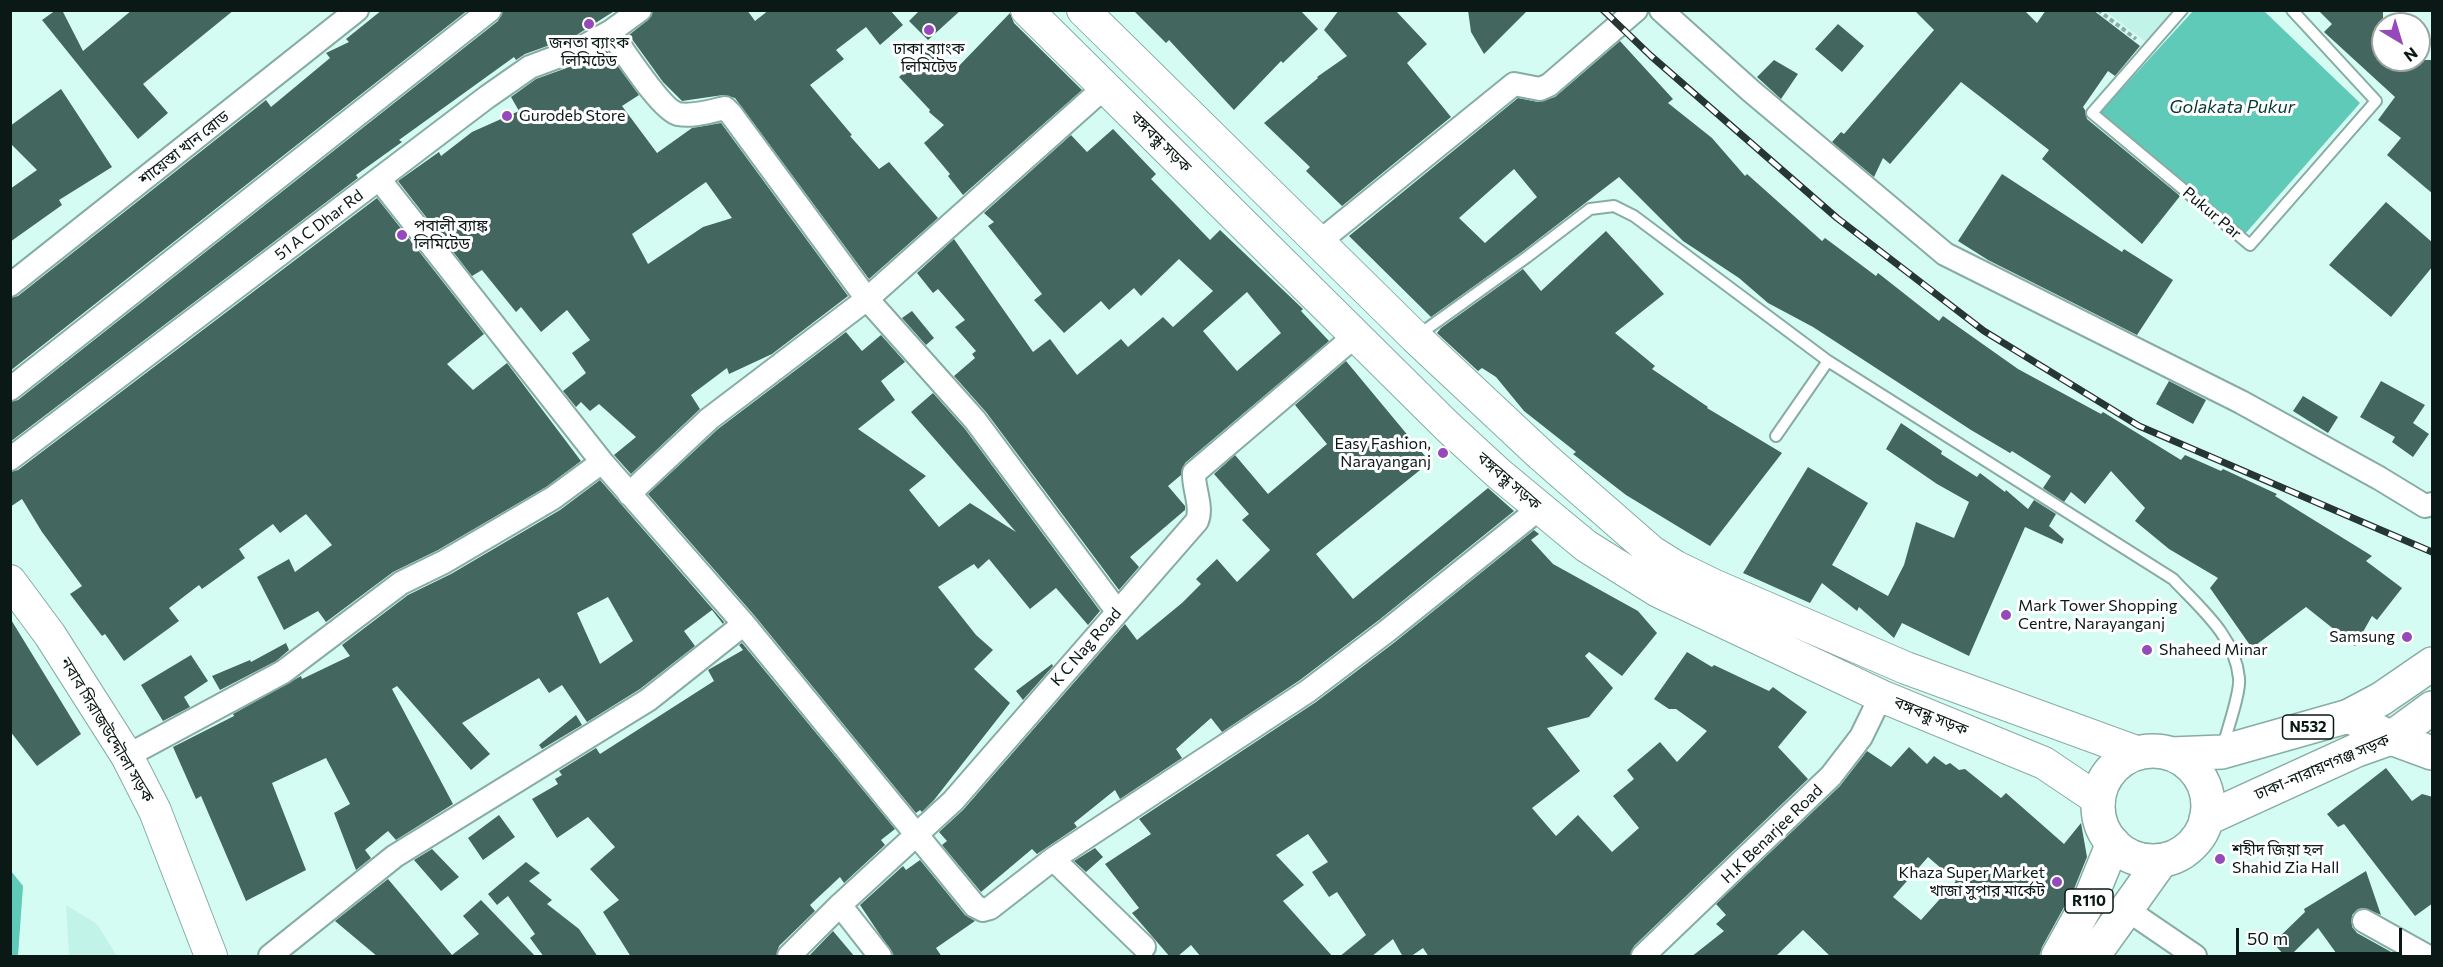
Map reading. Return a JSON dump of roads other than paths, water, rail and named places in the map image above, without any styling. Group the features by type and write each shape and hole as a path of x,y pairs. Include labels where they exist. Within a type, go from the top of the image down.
{"main road":[{"name":"বঙ্গবন্ধু সড়ক","path":"1027,10 1448,427 1586,546 1658,591 1881,696 2044,763 2099,800"},
{"path":"1083,10 1415,337 1603,511 1652,552 1676,567 1906,668 2155,754 2186,761 2197,773 2205,787 2208,803 2206,819 2200,834 2190,847 2176,856 2161,861 2143,860 2126,854 2113,843 2101,823 2099,800 2102,787 2116,765 2155,754"},
{"name":"নবাব সিরাজউদ্দৌলা সড়ক","path":"10,581 56,645 127,756 155,811 211,957"},
{"name":"N532","path":"2155,754 2222,752 2349,716 2381,699 2433,664"},
{"name":"ঢাকা-নারায়ণগঞ্জ সড়ক","path":"2206,819 2357,750 2391,738 2433,708"},
{"path":"2349,716 2391,738 2433,753"},
{"path":"2357,750 2433,777"},
{"name":"R110","path":"2058,957 2091,897 2113,843"},
{"name":"R110","path":"2093,957 2161,861"}],"street":[{"name":"শায়েস্তা খান রোড","path":"10,285 357,10"},
{"path":"10,389 490,10"},
{"name":"51 A C Dhar Rd","path":"10,459 530,67 581,48 610,32 640,10"},
{"path":"1319,242 1515,84 1540,89 1549,85 1636,10"},
{"path":"1661,10 1751,91 1945,254 2241,402 2425,506 2433,504"},
{"path":"610,32 656,95 675,113 686,115 725,108 731,114 867,299 975,420 1117,611"},
{"path":"629,494 709,419 867,299 1105,87"},
{"path":"380,179 602,462 744,624 975,906 983,910 990,908 1053,859 1308,692 1388,631 1540,508"},
{"name":"K C Nag Road","path":"789,957 840,905 953,801 1197,521 1199,515 1197,492 1193,484 1194,473 1355,336"},
{"path":"127,756 283,672 401,583 444,562 553,498 602,462"},
{"path":"270,957 395,856 648,700 744,624"},
{"name":"H.K Benarjee Road","path":"1643,957 1831,777 1861,737 1881,696"},
{"path":"1053,859 1144,947"},
{"path":"840,905 880,957"},
{"path":"2126,909 2195,957"},
{"path":"2364,921 2427,957"}],"lane":[{"name":"Pukur Par","path":"2182,10 2092,113 2250,245 2376,101 2292,10"},
{"path":"1415,337 1590,209 1614,206 1634,216 1828,361 2173,579 2213,621 2229,642 2240,679 2222,752"},
{"path":"1776,436 1828,361"}],"water":[{"name":"Golakata Pukur","path":"2193,11 2264,11 2360,103 2245,234 2097,116"},
{"path":"11,871 23,886 18,956 11,956"}],"railway":[{"path":"1603,10 1651,56 1837,218 1984,331 2139,426 2432,552"}],"place":[{"name":"জনতা ব্যাংক লিমিটেড","path":"589,24"},
{"name":"ঢাকা ব্যাংক লিমিটেড","path":"929,30"},
{"name":"Gurodeb Store","path":"507,116"},
{"name":"পূবালী ব্যাঙ্ক লিমিটেড","path":"402,235"},
{"name":"Easy Fashion, Narayanganj","path":"1443,453"},
{"name":"Mark Tower Shopping Centre, Narayanganj","path":"2006,615"},
{"name":"Samsung","path":"2407,637"},
{"name":"Shaheed Minar","path":"2147,650"},
{"name":"শহীদ জিয়া হল Shahid Zia Hall","path":"2220,859"},
{"name":"Khaza Super Market খাজা সুপার মার্কেট","path":"2057,882"}]}
